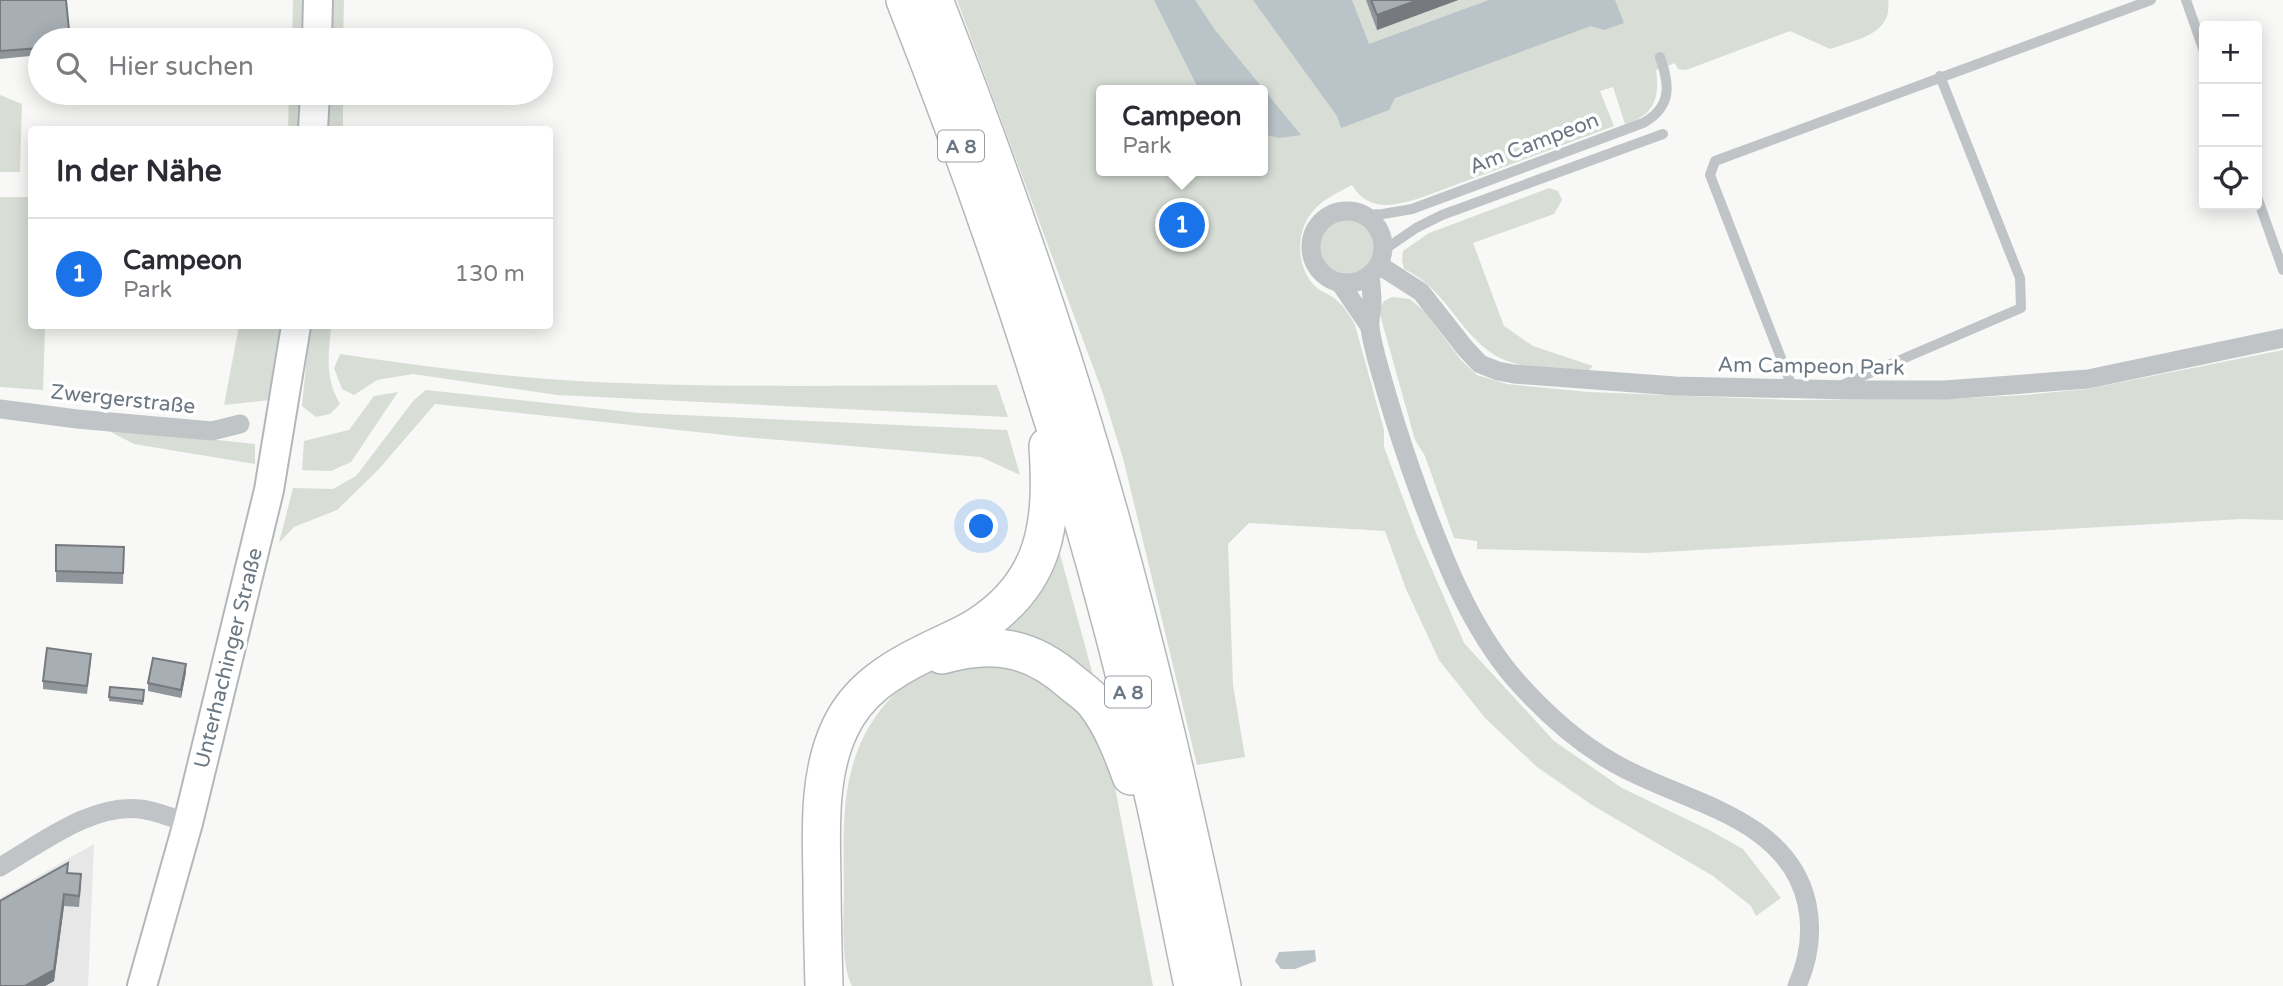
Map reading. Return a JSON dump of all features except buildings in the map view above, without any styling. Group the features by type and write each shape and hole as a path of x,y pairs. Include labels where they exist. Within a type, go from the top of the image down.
{"highway":[{"name":"A 8","path":"905,0 1058,389"},
{"name":"A 8","path":"934,0 1016,220 1058,389"},
{"path":"824,986 821,825 828,764 841,726 855,703 893,668 976,628 1018,592 1033,570 1068,457 1058,389"},
{"name":"A 8","path":"1068,457 1152,789 1193,986"},
{"name":"A 8","path":"1068,457 1142,635 1174,765 1222,986"},
{"path":"893,668 971,647 1018,650 1061,673 1095,702 1118,743 1135,784 1181,930"}],"main road":[{"path":"317,28 318,0"},
{"path":"313,126 314,105"},
{"name":"Unterhachinger Straße","path":"142,986 188,823 269,490 296,329"}],"street":[{"path":"1378,263 1356,282 1340,283 1329,278 1320,271 1311,249 1317,227 1335,213 1350,211 1364,215 1375,223 1382,236 1370,327 1397,430 1433,531 1470,614 1490,647 1514,678 1577,738 1614,763 1660,787 1722,811 1762,834 1777,848 1798,879 1809,916 1807,961 1797,986"},
{"name":"Am Campeon Park","path":"1378,263 1422,292 1480,364 1498,371 1675,386 1945,390 2088,379 2283,338"},
{"path":"1340,283 1370,327"},
{"path":"1372,302 1378,292 1388,287 1400,286 1422,292"},
{"name":"Zwergerstraße","path":"0,409 212,431 240,424"},
{"path":"0,867 82,820 106,811 142,809 188,823"}],"lane":[{"path":"1793,389 1710,175 1715,161 2151,0"},
{"path":"2186,0 2199,37"},
{"name":"Am Campeon","path":"1364,215 1412,209 1643,123 1661,110 1666,98 1667,83 1660,57"},
{"path":"1832,390 2021,308 2020,278 1940,76"},
{"name":"Am Campeon","path":"1378,263 1416,228 1442,215 1663,134"},
{"path":"2262,210 2283,270"}],"shaded area":[{"path":"293,0 306,0 304,28 292,28"},
{"path":"329,0 344,0 343,28 328,28"},
{"path":"957,0 1888,0 1888,12 1879,28 1871,34 1830,49 1790,31 1686,70 1678,69 1675,63 1656,70 1657,89 1653,105 1635,121 1625,124 1613,87 1600,91 1614,126 1423,197 1384,205 1366,200 1352,185 1328,198 1315,209 1301,236 1301,256 1307,276 1317,288 1339,302 1355,325 1384,430 1384,447 1416,533 1464,643 1554,741 1622,788 1743,849 1781,898 1756,916 1751,906 1713,876 1592,805 1537,767 1485,718 1439,660 1406,589 1385,531 1249,523 1228,544 1233,685 1245,757 1197,765 1123,458 1102,391"},
{"path":"1154,0 1195,0 1215,30 1260,85 1196,85"},
{"path":"1253,0 1352,0 1369,44 1489,0 1615,0 1624,23 1604,30 1591,26 1395,98 1389,110 1341,128 1337,116"},
{"path":"0,95 22,104 20,172 0,172"},
{"path":"1268,95 1301,135 1279,138 1268,135"},
{"path":"289,105 299,105 298,126 288,126"},
{"path":"328,105 343,105 343,126 327,126"},
{"path":"1549,188 1558,191 1562,200 1554,214 1473,243 1504,326 1533,346 1593,366 1588,371 1527,366 1493,354 1470,334 1430,287 1404,269 1402,260 1403,251 1429,233"},
{"path":"0,197 28,197 28,329 45,329 43,390 0,387"},
{"path":"1348,218 1359,220 1372,231 1377,247 1375,258 1364,271 1348,276 1337,274 1324,263 1319,247 1321,236 1332,223"},
{"path":"1392,297 1410,299 1424,311 1461,360 1477,375 1507,384 1588,392 1794,400 1946,399 2025,395 2087,389 2283,350 2283,520 2241,519 1646,553 1477,549 1477,541 1454,538 1425,456 1415,440 1379,311 1384,301"},
{"path":"238,329 280,329 271,400 224,405"},
{"path":"310,329 331,329 330,375 340,404 330,414 316,417 302,406"},
{"path":"340,354 506,375 616,383 779,386 997,385 1008,417 557,395 413,374 377,380 354,395 342,389 334,368"},
{"path":"426,390 639,413 1007,430 1020,475 981,457 743,437 435,404 378,470 337,510 294,527 279,543 293,488 333,489 356,476 414,400"},
{"path":"398,392 351,462 331,471 302,470 304,441 349,430 374,396"},
{"path":"103,428 255,444 255,464 134,444"},
{"path":"1057,543 1096,686 984,636"},
{"path":"1009,660 1083,709 1109,756 1153,986 852,986 844,951 844,836 852,766 860,744 887,702 920,675 950,664"},
{"path":"94,844 88,986 0,986 0,898"},
{"path":"1315,950 1316,961 1295,969 1281,969 1275,961 1279,952"}],"place":[{"name":"Campeon","path":"1182,225"}]}
